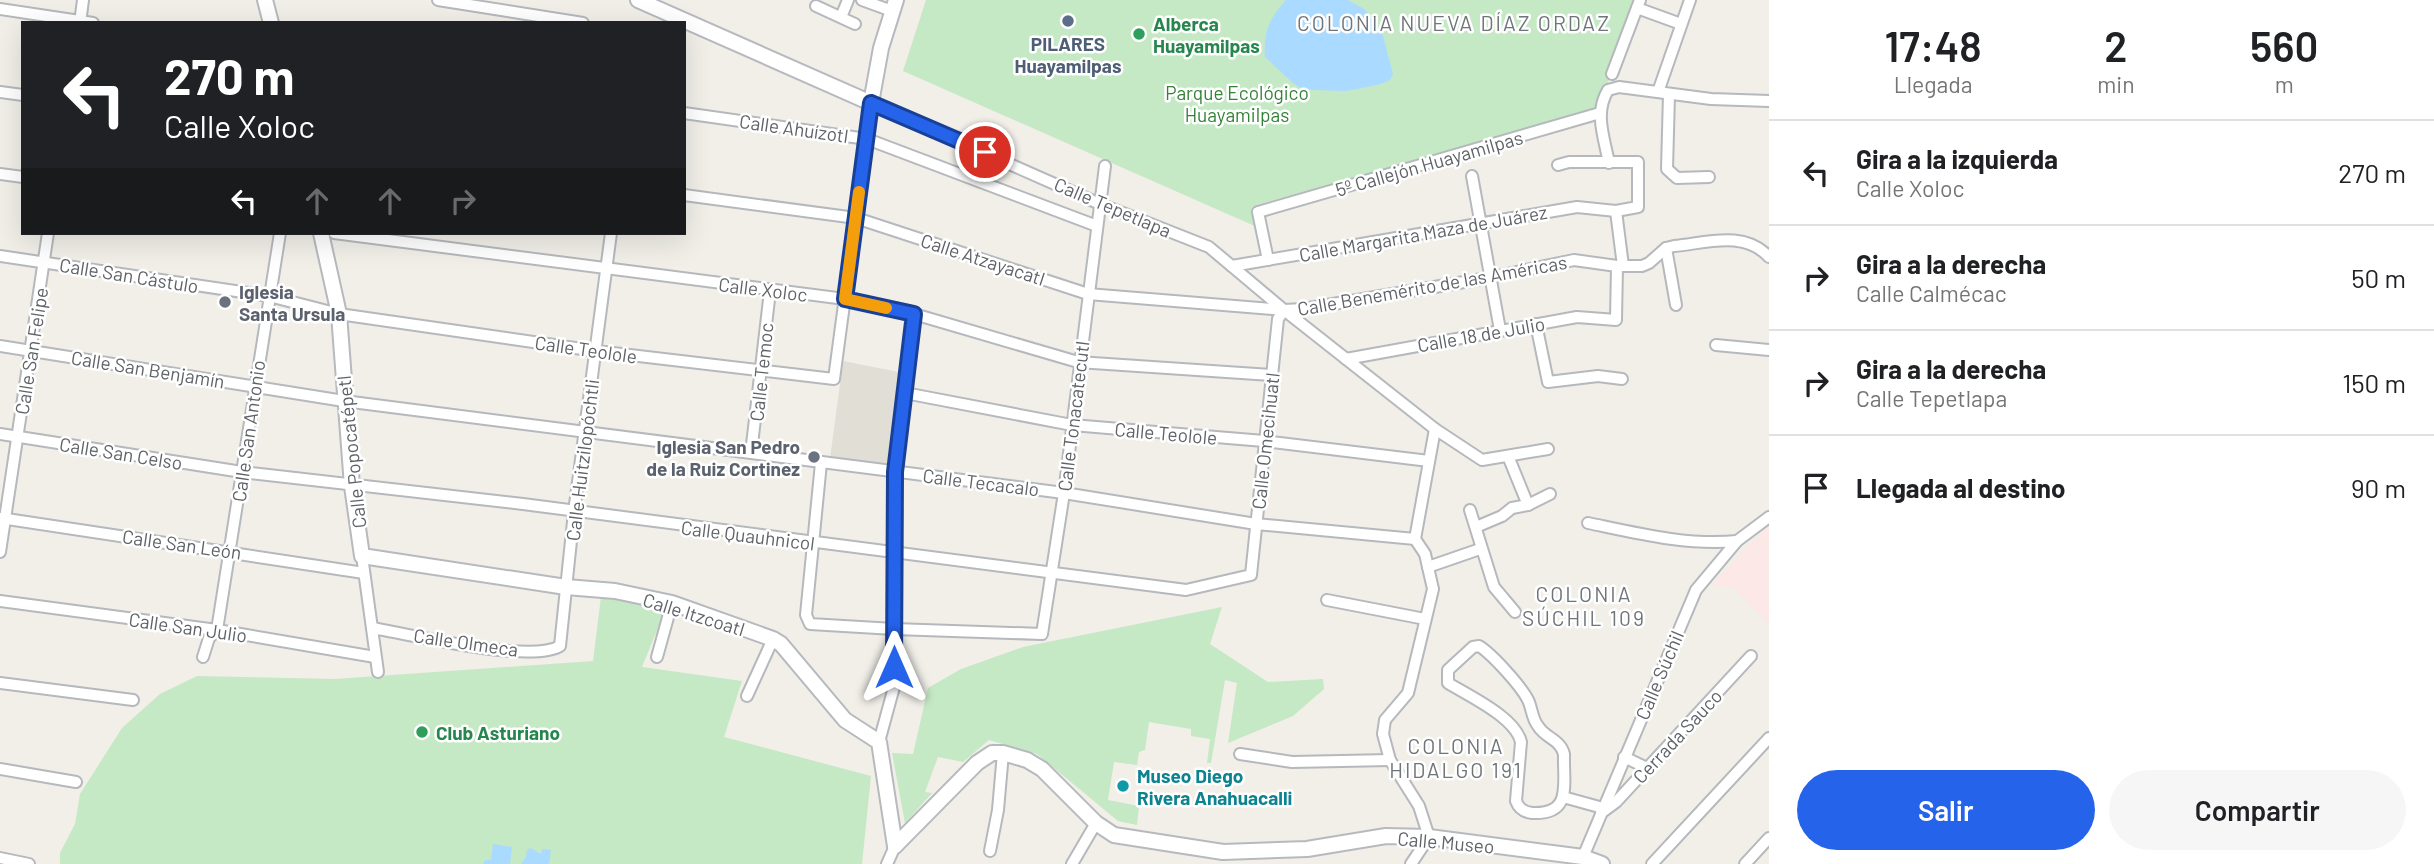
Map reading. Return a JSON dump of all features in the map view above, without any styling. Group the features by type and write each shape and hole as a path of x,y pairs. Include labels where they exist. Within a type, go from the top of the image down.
{"street":[{"path":"80,21 83,0"},
{"path":"265,0 270,21"},
{"path":"438,0 561,21"},
{"name":"Calle Tepetlapa","path":"638,0 686,21"},
{"path":"841,17 848,0"},
{"path":"845,299 871,103 881,48 894,5 862,0"},
{"path":"1690,0 1681,24 1664,93 1667,169 1676,178 1709,177"},
{"path":"1612,74 1639,4 1681,24"},
{"path":"817,6 855,24"},
{"path":"0,9 74,21"},
{"name":"Calle Tepetlapa","path":"686,21 1100,204 1209,247 1435,429 1482,460 1548,449"},
{"path":"1609,163 1600,113 1601,103 1608,90 1619,87 1711,99 1769,102"},
{"path":"0,92 21,95"},
{"name":"Calle Ahuízotl","path":"686,113 867,139 1097,226"},
{"name":"5º Callejón Huayamilpas","path":"1268,260 1258,212 1600,113"},
{"path":"1558,165 1569,162 1638,162 1638,206 1616,211 1620,266 1649,264 1666,248 1739,240 1761,248 1769,257"},
{"name":"Calle Tonacatecutl","path":"894,629 1042,634 1064,493 1105,166"},
{"path":"0,174 21,177"},
{"path":"1472,176 1488,278 1500,330"},
{"name":"Calle Atzayacatl","path":"686,195 856,218 1088,293 1284,310"},
{"name":"Calle Margarita Maza de Juárez","path":"1232,266 1577,207 1616,211"},
{"name":"Calle San Felipe","path":"0,552 48,235"},
{"name":"Calle San Antonio","path":"203,657 209,638 217,630 280,235"},
{"name":"Calle Popocatépetl","path":"321,235 339,314 352,486 379,672"},
{"name":"Calle Xoloc","path":"350,235 845,299 914,314 1079,362 1271,375"},
{"name":"Calle Huitzilopóchtli","path":"561,646 574,512 611,235"},
{"path":"1666,248 1676,305"},
{"name":"Calle San Cástulo","path":"0,256 269,296 339,314"},
{"name":"Calle Benemérito de las Américas","path":"1284,310 1488,278 1574,260 1620,266"},
{"name":"Calle 18 de Julio","path":"1346,359 1577,317 1616,320 1620,266"},
{"name":"Calle Temoc","path":"751,453 770,291"},
{"name":"Calle Teolole","path":"339,314 596,351 834,379 845,299"},
{"name":"Calle Omecihuatl","path":"1251,575 1271,375 1278,319 1284,310"},
{"path":"895,845 879,742 894,687 895,472 914,314"},
{"path":"1536,324 1548,382 1598,376 1622,379"},
{"path":"1716,345 1769,350"},
{"name":"Calle San Benjamín","path":"0,346 254,386"},
{"name":"Calle Tecacalo","path":"254,386 344,401 1064,493 1256,524 1415,540"},
{"name":"Calle Teolole","path":"905,393 1072,425 1264,441 1429,461"},
{"path":"1410,864 1429,837 1419,806 1390,760 1383,734 1384,724 1408,693 1433,589 1423,549 1415,540 1435,429"},
{"name":"Calle San Celso","path":"0,434 242,472"},
{"path":"1507,456 1528,505"},
{"path":"821,463 806,615 810,624 816,625 894,629"},
{"name":"Calle Quauhnicol","path":"242,472 475,499 1186,590 1251,575"},
{"path":"1476,527 1502,516 1512,508 1528,505 1550,495"},
{"path":"1470,510 1494,587 1515,612"},
{"name":"Calle Súchil","path":"1583,857 1696,590 1737,541 1769,517"},
{"name":"Calle San León","path":"3,518 364,573"},
{"path":"1588,523 1634,533 1714,543 1737,541"},
{"path":"1428,566 1480,549"},
{"name":"Calle Itzcoatl","path":"362,556 566,587 615,591 672,603 773,639 845,720 879,742"},
{"path":"1327,600 1425,619"},
{"name":"Calle San Julio","path":"0,601 217,630 375,657"},
{"path":"657,657 672,603"},
{"name":"Calle Olmeca","path":"372,628 504,650 544,652 561,646"},
{"path":"747,696 773,639"},
{"path":"1473,647 1483,648 1524,693 1535,723 1562,747 1563,797 1561,805 1547,814 1526,812 1519,807 1516,801 1521,742 1519,733 1501,716 1448,683 1448,670 1473,647"},
{"name":"Cerrada Sauco","path":"1602,811 1616,802 1751,656"},
{"path":"0,682 133,700"},
{"path":"1652,864 1769,738"},
{"path":"887,864 895,845 977,763 985,756 1003,753 998,810 990,851"},
{"name":"Calle Museo","path":"1003,753 1027,760 1042,769 1096,823 1114,835 1223,852 1307,849 1386,836 1429,837 1583,857 1602,864"},
{"path":"1240,754 1292,762 1390,760"},
{"path":"1625,757 1647,768"},
{"path":"0,769 76,782"},
{"path":"1563,797 1602,811"},
{"path":"1073,864 1096,823"},
{"path":"1745,864 1769,838"},
{"path":"0,858 29,864"}],"shaded area":[{"path":"843,361 904,373 891,468 830,459"},
{"path":"1769,524 1769,625 1732,587 1711,586"}],"green space":[{"name":"Parque Ecológico Huayamilpas","path":"926,0 1638,0 1598,110 1256,205 1254,213 1257,227 903,71"},
{"name":"Club Asturiano","path":"601,597 667,606 642,667 742,681 724,737 871,776 862,864 60,864 60,853 75,824 80,794 122,728 160,694 197,676 335,679 593,661"},
{"path":"1222,607 1210,644 1268,682 1323,679 1324,689 1293,716 1228,743 1237,683 1225,680 1211,763 1207,763 1210,739 1191,736 1191,729 1149,722 1145,750 1139,752 1137,765 1114,762 1108,800 1139,806 1137,825 1118,821 1037,754 989,740 963,762 938,757 925,792 932,793 905,823 892,753 913,754 928,688 961,669 1023,647"}],"water":[{"path":"1286,0 1348,0 1364,9 1382,32 1393,74 1390,80 1345,91 1301,88 1293,83 1265,57 1265,40 1269,26"},
{"path":"493,844 512,847 510,864 483,864 485,860 491,860"},
{"path":"531,848 541,854 542,849 551,850 549,864 521,864 527,850"}],"slow traffic":[{"path":"859,192 845,299 886,308"}],"place":[{"name":"PILARES Huayamilpas","path":"1068,21"},
{"name":"Alberca Huayamilpas","path":"1139,34"},
{"name":"Iglesia Santa Ursula","path":"225,302"},
{"name":"Iglesia San Pedro de la Ruiz Cortinez","path":"814,457"},
{"name":"Club Asturiano","path":"422,732"},
{"name":"Museo Diego Rivera Anahuacalli","path":"1123,786"}],"district":[{"name":"COLONIA NUEVA DÍAZ ORDAZ","path":"1454,22"},
{"name":"COLONIA SÚCHIL 109","path":"1584,605"},
{"name":"COLONIA HIDALGO 191","path":"1456,757"}],"route":[{"path":"894,667 895,472 914,314 845,299 871,103 985,152"}]}
